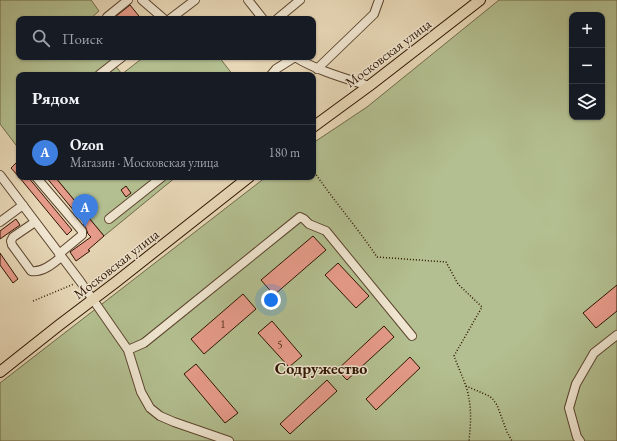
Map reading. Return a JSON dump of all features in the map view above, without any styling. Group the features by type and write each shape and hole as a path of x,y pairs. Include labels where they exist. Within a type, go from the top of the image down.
{"main road":[{"name":"Московская улица","path":"316,125 369,86 480,0"},
{"name":"Московская улица","path":"0,372 245,180"}],"street":[{"path":"108,16 128,0"},
{"path":"142,0 161,16"},
{"path":"174,16 193,0"},
{"path":"248,0 261,16"},
{"path":"281,16 300,0"},
{"path":"317,69 374,14 379,0"},
{"path":"103,72 118,60"},
{"path":"274,72 290,60"},
{"path":"299,60 317,69 369,86"},
{"path":"0,175 80,281 128,350 141,392 150,408 160,416 174,422 229,441"},
{"path":"34,222 13,237 11,241 12,245 31,271 36,272 41,271 55,262 60,255 82,235 82,231 39,180"},
{"path":"109,219 158,180"},
{"path":"0,222 23,206"},
{"path":"128,350 144,343 300,217 309,224 326,231 412,336"},
{"path":"580,441 577,436 569,408 576,384 594,353 617,335"}],"path":[{"path":"316,174 377,257 446,262 458,284 482,307 454,356 470,398 471,417 469,441"},
{"path":"34,300 77,282"},
{"path":"466,386 492,398 497,405 512,441"}],"green space":[{"path":"0,0 91,0 99,11 93,16 16,16 16,60 110,60 120,72 16,72 16,145 0,124"},
{"path":"499,0 617,0 617,441 0,441 0,383 262,180 316,180 316,141 367,107"},
{"path":"140,60 221,60 231,72 125,72"},
{"path":"57,180 172,180 104,236"}],"building":[{"path":"130,5 139,16 116,16"},
{"path":"16,163 16,174 11,168"},
{"path":"21,180 30,180 72,230 67,235"},
{"path":"48,180 57,180 104,236 88,250 90,251 76,261 70,252 91,237 83,224 84,223"},
{"path":"126,186 131,193 126,197 121,190"},
{"path":"16,219 20,225 0,239 0,231"},
{"path":"313,236 326,250 274,295 261,280"},
{"path":"0,253 18,279 13,283 0,265"},
{"path":"338,263 369,296 356,308 325,275"},
{"path":"617,285 617,311 596,328 583,313"},
{"path":"243,294 256,309 204,354 191,339"},
{"path":"272,321 302,356 289,367 258,333"},
{"path":"384,326 394,337 347,380 337,370"},
{"path":"410,357 420,368 376,410 366,399"},
{"path":"196,364 238,413 225,423 184,374"},
{"path":"327,380 337,391 290,434 280,424"}],"place":[{"name":"Ozon","path":"85,227"}],"district":[{"name":"Содружество","path":"321,368"}]}
